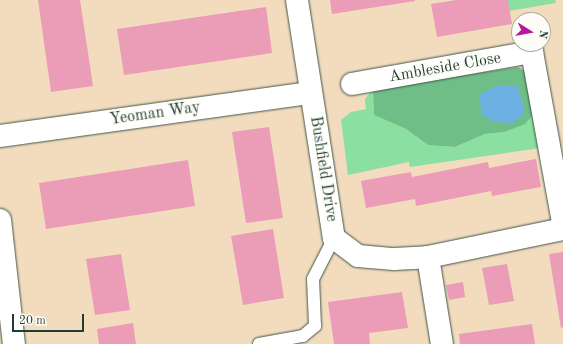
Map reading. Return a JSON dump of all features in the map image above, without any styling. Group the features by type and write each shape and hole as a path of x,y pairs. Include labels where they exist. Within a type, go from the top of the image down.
{"street":[{"name":"Bushfield Drive","path":"297,0 310,93 334,238 358,256 394,259 428,258 563,229"},
{"name":"Ambleside Close","path":"352,84 532,52 563,223"},
{"name":"Yeoman Way","path":"0,136 310,93"},
{"path":"0,220 2,266 14,344"},
{"path":"428,258 442,344"}],"lane":[{"path":"259,344 303,336 315,326 313,280 334,238"}],"green space":[{"path":"508,0 555,0 556,3 509,11"},
{"path":"518,67 527,72 535,112 525,124 504,132 485,134 455,147 428,145 406,129 374,115 373,89"},
{"path":"373,89 374,115 406,129 428,145 455,147 485,134 504,132 535,112 540,148 410,167 409,162 348,175 341,120 351,112 366,109 365,99"}],"water":[{"path":"498,85 517,86 524,106 522,116 512,123 495,122 482,115 479,95"}],"building":[{"path":"38,0 80,0 93,86 51,92"},
{"path":"330,0 415,0 415,1 332,14"},
{"path":"456,0 508,0 511,24 437,37 431,4"},
{"path":"266,7 272,53 124,75 117,29"},
{"path":"269,127 283,218 246,223 232,132"},
{"path":"536,159 541,187 492,196 491,191 416,206 415,199 366,208 361,181 411,172 412,177 488,162 489,168"},
{"path":"188,160 195,206 46,229 39,183"},
{"path":"273,229 284,298 243,305 231,236"},
{"path":"563,252 563,327 561,328 549,254"},
{"path":"121,254 130,310 95,315 86,259"},
{"path":"507,264 514,301 489,305 482,268"},
{"path":"463,282 465,297 449,300 446,285"},
{"path":"402,292 408,328 369,333 370,344 334,344 328,302"},
{"path":"133,323 136,344 99,344 97,329"},
{"path":"532,324 535,344 460,344 459,334"}]}
